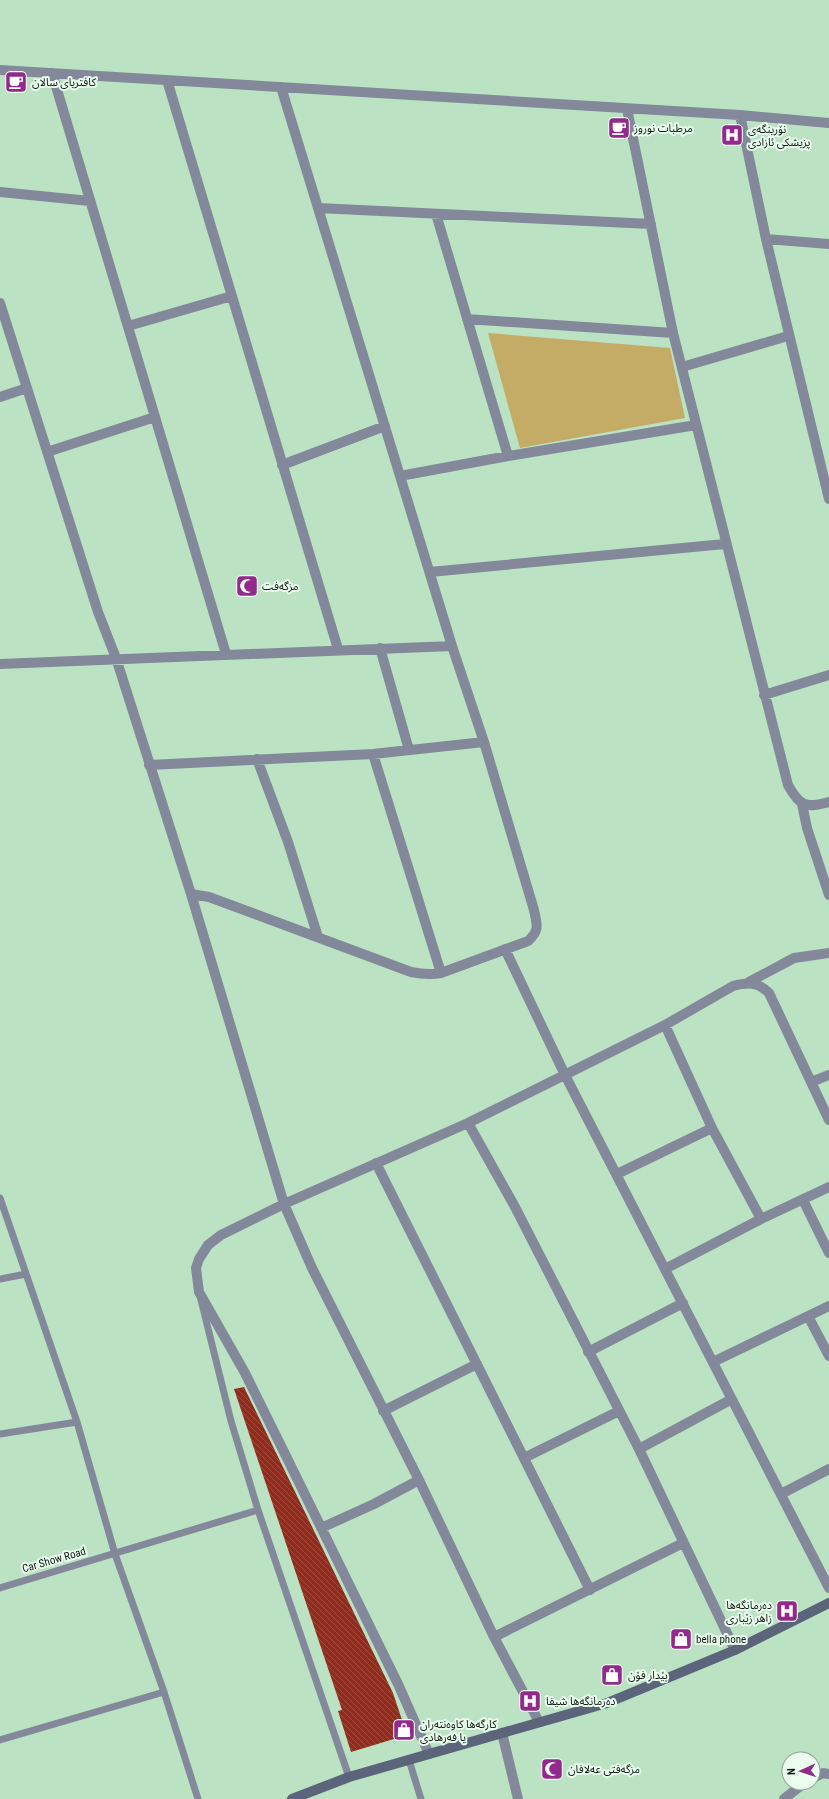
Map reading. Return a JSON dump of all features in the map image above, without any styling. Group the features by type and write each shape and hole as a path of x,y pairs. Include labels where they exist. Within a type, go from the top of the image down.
{"main road":[{"path":"292,1799 304,1797 349,1777 607,1703 735,1650 829,1603"}],"street":[{"path":"0,70 740,115 829,123"},
{"path":"52,73 226,654"},
{"path":"167,80 338,649"},
{"path":"192,894 209,896 411,972 430,975 441,973 528,941 535,934 537,926 534,910 484,742 452,646 282,87"},
{"path":"626,109 651,224 672,333 788,785 795,798 802,804 814,806 829,802"},
{"path":"740,115 788,336 829,499"},
{"path":"0,192 90,201"},
{"path":"318,208 651,224"},
{"path":"436,214 508,456"},
{"path":"766,239 829,244"},
{"path":"128,326 232,296"},
{"path":"0,303 98,612 116,658 149,765 192,894 284,1204 312,1268 383,1412 419,1480 494,1637 539,1722"},
{"path":"467,319 672,333"},
{"path":"682,368 788,336"},
{"path":"0,397 27,388"},
{"path":"47,452 155,418"},
{"path":"400,476 508,456 696,425"},
{"path":"282,465 385,426"},
{"path":"430,572 725,544"},
{"path":"0,664 34,664 116,658 338,649 452,646"},
{"path":"380,648 409,750"},
{"path":"764,695 829,675"},
{"path":"149,765 373,754 484,742"},
{"path":"373,754 441,973"},
{"path":"257,759 288,842 318,937"},
{"path":"802,804 807,828 829,895"},
{"path":"505,949 565,1075 829,1588"},
{"path":"429,1754 398,1684 245,1373 199,1292 196,1268 199,1259 208,1245 221,1235 284,1204 468,1123 665,1025 733,986 748,982 794,958 829,953"},
{"path":"748,982 762,987 769,993 829,1120"},
{"path":"665,1025 712,1128 761,1220"},
{"path":"811,1082 829,1075"},
{"path":"468,1123 515,1207 639,1449 735,1650"},
{"path":"617,1174 712,1128"},
{"path":"376,1163 590,1590"},
{"path":"665,1268 829,1187"},
{"path":"803,1200 829,1253"},
{"path":"588,1352 683,1303"},
{"path":"713,1362 829,1306"},
{"path":"808,1316 829,1356"},
{"path":"383,1412 477,1364"},
{"path":"639,1449 732,1399"},
{"path":"524,1458 619,1411"},
{"path":"781,1494 829,1469"},
{"path":"321,1528 374,1504 419,1480"},
{"path":"494,1637 683,1543"},
{"path":"502,1733 518,1799"},
{"path":"784,1799 794,1791"}],"lane":[{"path":"0,1198 77,1422 115,1554 164,1692 198,1799"},
{"path":"0,1279 26,1274"},
{"path":"199,1292 231,1421 258,1510 349,1777"},
{"path":"0,1434 77,1422"},
{"name":"Car Show Road","path":"0,1588 258,1510"},
{"path":"0,1740 164,1692"},
{"path":"408,1760 421,1799"}],"shaded area":[{"path":"488,333 670,348 685,418 520,448"}],"building":[{"path":"244,1387 393,1693 407,1735 351,1752 338,1711 342,1710 234,1389"}],"place":[{"name":"کافتریای سالان","path":"16,82"},
{"name":"مرطبات نوروز","path":"619,128"},
{"name":"نۆرینگەی پزیشکی ئازادی","path":"732,135"},
{"name":"مزگەفت","path":"247,586"},
{"name":"دەرمانگەھا زاهر زێباری","path":"787,1611"},
{"name":"bella phone","path":"681,1639"},
{"name":"بێدار فۆن","path":"612,1675"},
{"name":"دەرمانگەھا شیفا","path":"530,1701"},
{"name":"کارگەھا کاوەنتەران یا فەرهادی","path":"404,1730"},
{"name":"مزگەفتی عەلافان","path":"552,1769"}]}
